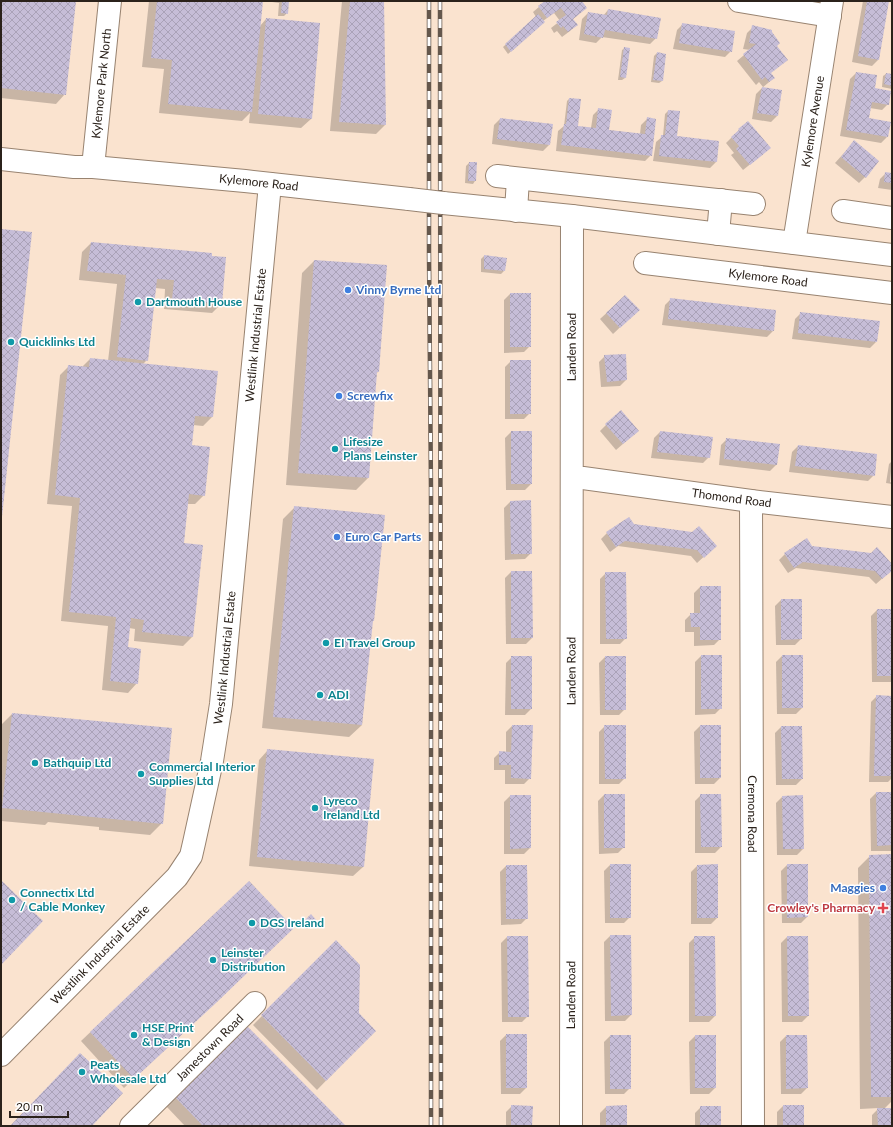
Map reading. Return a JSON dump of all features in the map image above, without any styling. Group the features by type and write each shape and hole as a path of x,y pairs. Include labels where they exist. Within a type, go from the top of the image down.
{"street":[{"name":"Kylemore Park North","path":"94,166 110,1"},
{"path":"739,1 831,8"},
{"name":"Kylemore Avenue","path":"794,242 831,8"},
{"name":"Kylemore Road","path":"1,159 74,166 94,166 572,216 892,254"},
{"path":"516,211 508,178 754,204"},
{"name":"Westlink Industrial Estate","path":"1,1055 177,877 190,856 200,821 212,761 221,704 270,184"},
{"path":"718,234 721,200"},
{"path":"843,211 892,218"},
{"name":"Landen Road","path":"571,1126 572,216"},
{"name":"Kylemore Road","path":"645,263 892,293"},
{"name":"Thomond Road","path":"572,478 583,478 751,501 892,517"},
{"name":"Cremona Road","path":"751,501 753,1126"},
{"name":"Jamestown Road","path":"131,1126 255,1004"}],"building":[{"path":"1,1 76,1 66,95 1,88"},
{"path":"157,1 263,1 252,112 168,104 172,60 151,58"},
{"path":"282,1 289,1 288,14 281,13"},
{"path":"350,1 384,1 386,125 339,122"},
{"path":"545,1 582,1 587,8 573,19 578,25 568,32 563,26 561,28 556,22 566,15 561,8 547,18 538,6"},
{"path":"867,1 889,1 879,60 858,56"},
{"path":"608,9 661,18 657,39 605,30 603,38 584,34 588,12 607,15"},
{"path":"538,14 545,22 511,52 505,44"},
{"path":"266,18 320,23 312,119 258,114"},
{"path":"682,23 735,31 732,52 679,43"},
{"path":"752,25 772,30 780,43 777,46 788,60 771,73 775,78 769,82 765,77 762,80 743,54 756,44 749,43"},
{"path":"624,47 630,48 626,78 620,77"},
{"path":"657,52 666,54 663,81 653,80"},
{"path":"856,72 877,75 875,88 891,91 889,105 872,102 869,118 891,122 888,137 846,130"},
{"path":"886,73 892,74 892,86 884,84"},
{"path":"762,87 782,90 778,116 757,113"},
{"path":"569,98 581,99 578,126 596,128 598,108 612,110 609,130 645,134 647,117 656,119 652,156 561,145 564,124 566,124"},
{"path":"668,110 680,111 677,136 719,141 717,162 659,156 661,135 665,135"},
{"path":"500,118 553,124 550,145 497,139"},
{"path":"748,121 771,148 750,165 736,149 739,146 731,137"},
{"path":"854,140 879,161 866,178 841,157"},
{"path":"469,162 477,162 476,181 468,181"},
{"path":"885,172 892,173 892,183 884,182"},
{"path":"1,229 32,232 2,517 1,517"},
{"name":"Dartmouth House","path":"91,242 212,253 212,256 226,257 222,304 172,300 174,280 157,279 148,361 117,357 126,275 87,271"},
{"path":"484,255 507,258 505,271 484,269"},
{"path":"314,260 387,265 369,478 298,473"},
{"path":"510,293 531,293 531,347 510,347"},
{"path":"625,295 640,310 620,328 606,313"},
{"path":"670,298 776,310 774,331 668,319"},
{"path":"800,312 880,321 877,342 798,333"},
{"path":"626,354 627,380 607,382 604,355"},
{"path":"90,358 218,371 213,417 195,416 192,445 210,447 205,496 189,494 184,543 203,545 193,637 142,632 144,620 131,618 128,647 141,649 138,684 110,681 116,617 69,612 80,498 55,495 68,365 89,367"},
{"path":"510,360 531,360 531,414 510,414"},
{"path":"621,410 639,431 623,444 605,424"},
{"path":"511,431 532,431 532,484 511,484"},
{"path":"660,431 713,437 710,458 657,452"},
{"path":"726,438 780,444 777,465 724,459"},
{"path":"798,445 877,454 875,476 795,466"},
{"path":"531,500 532,554 511,554 510,501"},
{"path":"294,506 385,515 362,725 273,717"},
{"path":"629,517 634,524 692,532 699,526 717,546 704,558 697,550 690,549 625,541 616,547 606,532"},
{"path":"807,538 812,546 871,553 877,547 892,564 892,571 882,579 875,571 868,570 803,562 794,568 784,553"},
{"path":"511,571 532,571 533,638 511,638"},
{"path":"605,572 626,572 627,639 606,639"},
{"path":"700,586 721,586 721,640 700,640 700,627 691,627 690,613 700,613"},
{"path":"781,599 802,599 802,639 781,640"},
{"path":"877,609 892,609 892,676 877,676"},
{"path":"701,655 722,655 722,709 701,709"},
{"path":"782,655 803,655 803,708 782,708"},
{"path":"511,656 532,656 532,709 511,709"},
{"path":"605,656 626,656 626,710 605,710"},
{"path":"876,695 892,696 892,776 874,776"},
{"path":"12,713 172,728 163,824 2,808"},
{"path":"512,725 533,725 531,779 511,778 511,765 499,765 499,751 511,752"},
{"path":"604,725 626,725 626,779 605,779"},
{"path":"700,725 721,725 721,778 700,778"},
{"path":"781,726 802,726 803,779 782,779"},
{"name":"Lyreco Ireland Ltd","path":"267,749 374,759 364,867 257,857"},
{"path":"876,792 892,792 892,845 877,846"},
{"path":"604,794 625,794 625,848 604,848"},
{"path":"700,794 721,794 722,847 701,847"},
{"path":"510,795 531,795 531,848 510,849"},
{"path":"803,795 804,849 783,849 782,796"},
{"path":"892,854 892,1097 871,1097 869,855"},
{"path":"610,864 631,864 631,918 610,918"},
{"path":"718,864 718,918 697,918 697,865"},
{"path":"787,864 808,864 808,917 787,918"},
{"path":"506,865 527,865 528,919 506,919"},
{"name":"Connectix Ltd / Cable Monkey","path":"1,880 43,921 1,965"},
{"path":"249,881 294,928 134,1079 90,1032"},
{"path":"311,914 317,921 311,927 304,921"},
{"path":"610,935 631,935 632,1015 611,1016"},
{"path":"507,936 528,936 529,1017 508,1017"},
{"path":"694,936 715,936 716,1016 695,1016"},
{"path":"787,936 808,936 809,1016 788,1016"},
{"path":"336,940 360,965 359,1013 376,1031 326,1081 261,1015"},
{"path":"246,1025 346,1126 203,1126 174,1096"},
{"path":"506,1034 527,1034 527,1088 506,1088"},
{"path":"610,1035 631,1035 631,1089 610,1089"},
{"path":"695,1035 716,1035 716,1088 695,1088"},
{"path":"786,1035 807,1035 808,1088 786,1089"},
{"name":"Peats Wholesale Ltd","path":"80,1053 123,1093 92,1126 10,1126"},
{"path":"511,1105 533,1106 532,1126 511,1126"},
{"path":"627,1105 627,1126 606,1126 606,1106"},
{"path":"783,1105 804,1105 804,1126 783,1126"},
{"path":"700,1106 721,1106 721,1126 700,1126"},
{"path":"877,1108 892,1108 892,1126 878,1126"}],"railway":[{"path":"429,1 431,1126"},
{"path":"440,1 441,1126"}],"place":[{"name":"Vinny Byrne Ltd","path":"348,290"},
{"name":"Dartmouth House","path":"138,302"},
{"name":"Quicklinks Ltd","path":"11,342"},
{"name":"Screwfix","path":"339,396"},
{"name":"Lifesize Plans Leinster","path":"335,449"},
{"name":"Euro Car Parts","path":"337,537"},
{"name":"EI Travel Group","path":"326,643"},
{"name":"ADI","path":"320,695"},
{"name":"Bathquip Ltd","path":"35,763"},
{"name":"Commercial Interior Supplies Ltd","path":"141,774"},
{"name":"Lyreco Ireland Ltd","path":"315,808"},
{"name":"Maggies","path":"883,888"},
{"name":"Connectix Ltd / Cable Monkey","path":"12,900"},
{"name":"Crowley's Pharmacy","path":"883,908"},
{"name":"DGS Ireland","path":"252,923"},
{"name":"Leinster Distribution","path":"213,960"},
{"name":"HSE Print & Design","path":"134,1035"},
{"name":"Peats Wholesale Ltd","path":"82,1072"}]}
